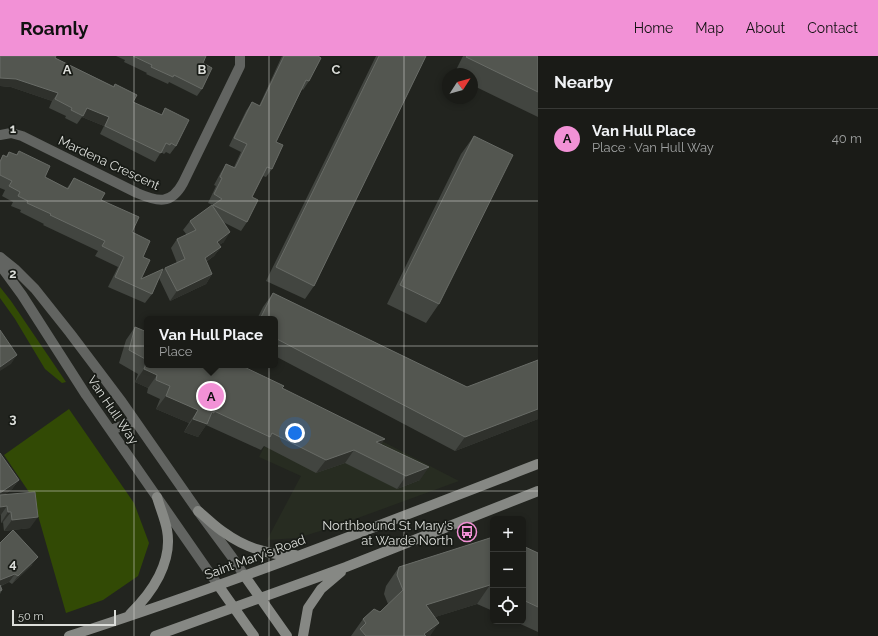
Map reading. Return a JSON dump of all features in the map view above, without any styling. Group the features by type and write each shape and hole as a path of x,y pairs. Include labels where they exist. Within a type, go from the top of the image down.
{"main road":[{"name":"Saint Mary's Road","path":"69,636 126,618 244,576 538,464"},
{"path":"158,635 346,567 538,491"},
{"path":"126,618 153,588 167,554 167,530 157,498"},
{"path":"198,511 224,533 247,545 286,555 303,554"},
{"path":"302,636 308,608 321,589 346,567"},
{"path":"244,576 286,636"},
{"path":"218,585 254,636"},
{"path":"158,635 176,636"}],"street":[{"name":"Mardena Crescent","path":"0,135 11,133 22,136 137,194 159,201 167,199 179,190 183,183 240,66 240,56"},
{"name":"Van Hull Way","path":"0,257 16,270 51,307 135,421 244,576"},
{"name":"Van Hull Way","path":"0,265 22,295 86,395 218,585"},
{"path":"111,430 135,421"}],"shaded area":[{"path":"291,394 459,481 336,526 298,538 267,540 301,476 259,457"}],"green space":[{"path":"0,287 66,382 62,383 45,369 15,319 0,298"},
{"path":"69,409 134,503 149,543 138,576 103,600 66,613 33,498 4,455"}],"building":[{"path":"0,56 56,56 55,58 114,87 115,84 137,95 133,102 162,115 165,108 189,120 176,146 171,143 170,145 166,143 161,153 105,126 109,117 87,108 83,116 71,110 72,108 55,99 58,93 16,79 0,78"},
{"path":"133,56 206,56 203,63 212,68 202,89 174,75 173,77 151,67 152,65"},
{"path":"284,56 318,56 321,58 309,81 306,80 276,142 283,145 272,169 267,167 252,197 258,200 247,222 213,205 222,199 214,194 222,178 220,177 226,164 235,168 247,144 234,138 252,102 260,106"},
{"path":"379,56 426,56 314,286 276,267"},
{"path":"538,56 538,92 466,57"},
{"path":"474,136 513,155 439,304 400,285"},
{"path":"19,151 50,166 45,177 68,189 74,178 105,193 101,200 139,217 132,232 150,241 143,257 150,260 141,279 163,269 152,294 115,277 124,257 102,246 105,241 50,215 51,214 27,203 28,201 18,196 20,192 9,186 12,181 0,175 0,162 3,155 7,157 9,152 17,155"},
{"path":"212,205 230,232 217,242 221,247 205,258 212,274 177,291 165,268 185,259 177,239 196,230 190,221"},
{"path":"273,293 467,387 538,360 538,409 465,437 278,340 278,316 262,316"},
{"path":"135,327 144,331 144,358 129,350"},
{"path":"0,330 17,355 0,367"},
{"path":"246,368 284,386 282,388 385,439 376,442 429,467 406,476 354,450 326,460 272,433 270,437 214,411 214,413 212,412 207,424 193,419 198,410 166,396 170,386 156,380 157,375 144,369"},
{"path":"0,453 19,480 0,493"},
{"path":"35,492 38,517 12,520 11,512 8,512 7,506 0,507 0,495"},
{"path":"13,530 38,557 18,576 15,574 0,580 0,543"},
{"path":"490,538 490,585 426,605 439,623 424,634 426,636 366,636 360,629 366,623 363,619 374,609 380,612 403,590 397,575 399,567"},
{"path":"526,547 538,553 538,607 526,601"}],"place":[{"name":"Van Hull Place","path":"211,396"},
{"name":"Northbound St Mary's at Warde North","path":"467,532"}]}
